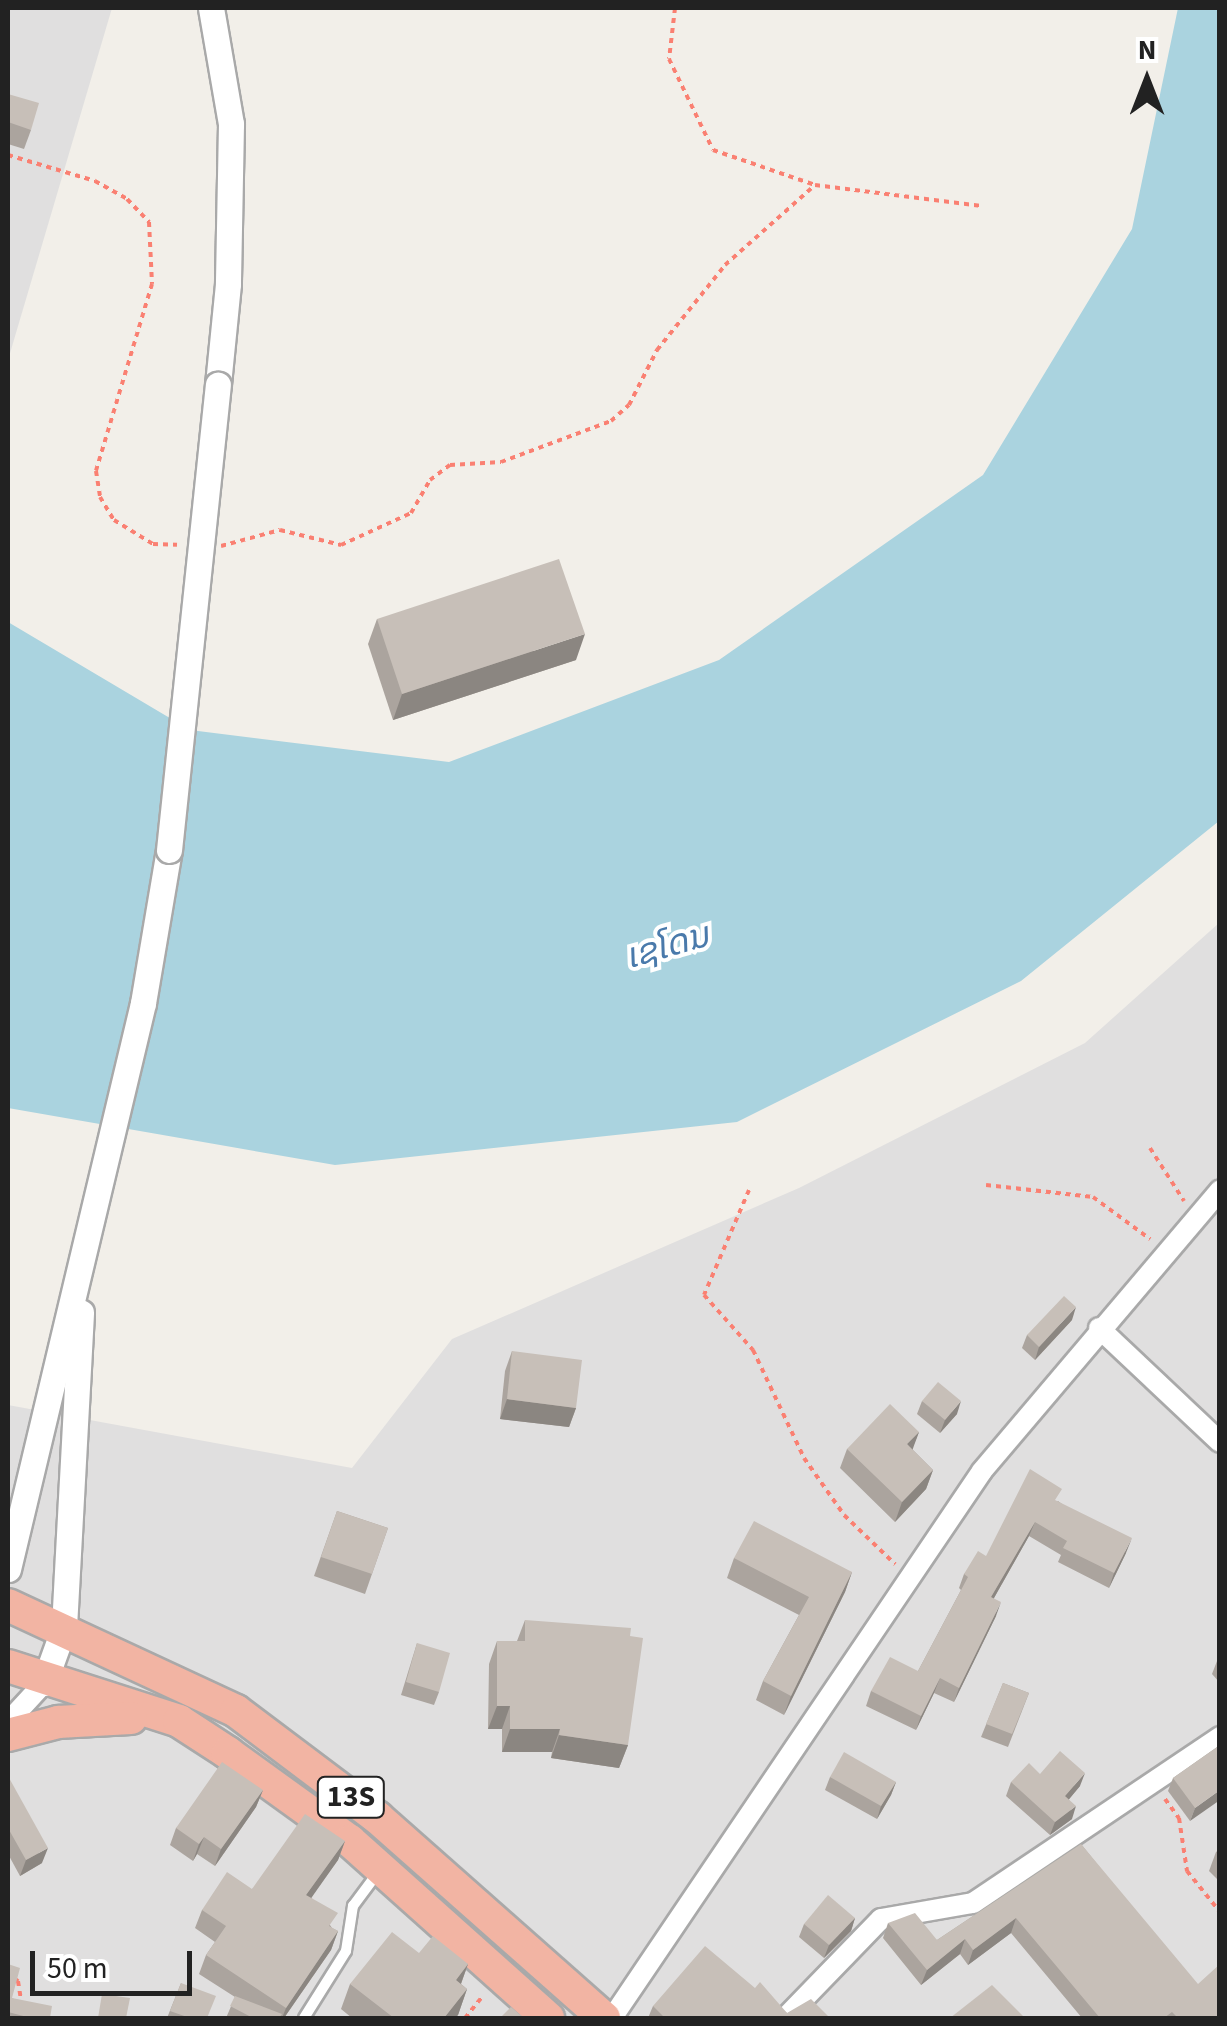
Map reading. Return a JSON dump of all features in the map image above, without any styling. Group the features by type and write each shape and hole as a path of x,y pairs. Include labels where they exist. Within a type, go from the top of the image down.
{"highway":[{"name":"13S","path":"8,1605 236,1711 378,1818 604,2018"},
{"name":"13S","path":"8,1666 44,1683 179,1721 381,1868 548,2018"},
{"path":"8,1735 118,1717 179,1721"}],"street":[{"path":"8,1569 142,1002 168,850 228,284 231,124 211,8"},
{"path":"612,2018 907,1574 1099,1328 1220,1190"},
{"path":"8,1722 44,1683 64,1628 86,1232"},
{"path":"1099,1328 1220,1442"},
{"path":"785,2018 881,1919 949,1912 973,1904 1220,1737"}],"lane":[{"path":"304,2018 346,1951 353,1906 381,1868"}],"path":[{"path":"675,8 669,59 713,150 815,185 982,206"},
{"path":"8,155 95,181 127,199 149,222 152,284 100,440 100,498 114,520 153,544 191,545"},
{"path":"210,546 280,530 341,545 411,513 430,480 450,465 501,462 611,420 629,404 657,350 724,265 815,185"},
{"path":"1150,1148 1195,1218"},
{"path":"986,1185 1093,1197 1166,1251"},
{"path":"749,1190 704,1295 753,1350 804,1458 844,1514 907,1574"},
{"path":"1152,1780 1180,1818 1187,1870 1220,1912"},
{"path":"8,1973 18,1982 21,2000"}],"shaded area":[{"path":"8,8 112,8 8,360"},
{"path":"1219,923 1219,2018 8,2018 8,1405 352,1468 452,1339 799,1188 1085,1043"}],"water":[{"name":"ເຊໂດນ","path":"1178,8 1219,8 1219,821 1021,981 737,1122 335,1165 8,1108 8,622 190,730 449,762 719,660 983,475 1132,229"}],"building":[{"path":"8,94 39,103 31,130 8,122"},
{"path":"559,559 585,634 402,694 377,619"},
{"path":"1064,1296 1076,1307 1039,1347 1027,1335"},
{"path":"512,1351 582,1360 576,1408 507,1399"},
{"path":"938,1382 961,1401 945,1420 922,1401"},
{"path":"890,1404 919,1432 907,1444 933,1470 902,1502 847,1449"},
{"path":"1030,1469 1062,1489 1055,1500 1132,1538 1114,1573 1063,1548 1067,1541 1035,1522 991,1597 1001,1602 959,1688 940,1678 921,1716 871,1691 890,1657 918,1671 968,1577 964,1574 978,1551 986,1556"},
{"path":"337,1511 388,1528 372,1574 321,1557"},
{"path":"754,1521 852,1572 791,1696 763,1681 809,1597 734,1558"},
{"path":"525,1620 631,1628 630,1636 643,1638 628,1745 559,1735 560,1729 510,1729 510,1706 497,1706 497,1641 525,1641"},
{"path":"417,1643 450,1653 439,1692 406,1682"},
{"path":"1003,1683 1029,1693 1012,1734 986,1724"},
{"path":"1220,1745 1220,1790 1195,1808 1173,1778"},
{"path":"1060,1751 1085,1773 1065,1796 1076,1806 1055,1822 1011,1782 1029,1763 1040,1774"},
{"path":"844,1752 896,1782 881,1806 830,1777"},
{"path":"222,1762 263,1790 221,1849 204,1837 199,1844 176,1828"},
{"path":"8,1776 48,1848 26,1860 8,1828"},
{"path":"305,1814 345,1841 306,1895 338,1913 329,1926 338,1931 286,2008 206,1955 226,1926 202,1910 227,1872 252,1889"},
{"path":"1081,1844 1198,1984 1220,1964 1220,2018 1178,2018 1172,2012 1164,2018 1100,2018 1016,1918 973,1950 965,1939 927,1970 888,1923 915,1913 937,1940"},
{"path":"828,1895 855,1918 829,1945 804,1924"},
{"path":"392,1932 419,1953 433,1936 468,1964 456,1980 467,1989 444,2018 394,2018 350,1984"},
{"path":"705,1946 755,1988 760,1982 787,2013 811,1999 830,2018 665,2018 653,2006"},
{"path":"8,1964 20,1968 12,1998 52,2006 50,2018 8,2012"},
{"path":"181,1983 216,1996 207,2018 190,2018 170,2011"},
{"path":"992,1985 1025,2018 950,2018"},
{"path":"102,1994 130,1998 126,2018 98,2018"},
{"path":"235,1996 282,2014 279,2018 253,2018 230,2006"},
{"path":"511,2007 524,2018 500,2018"}]}
